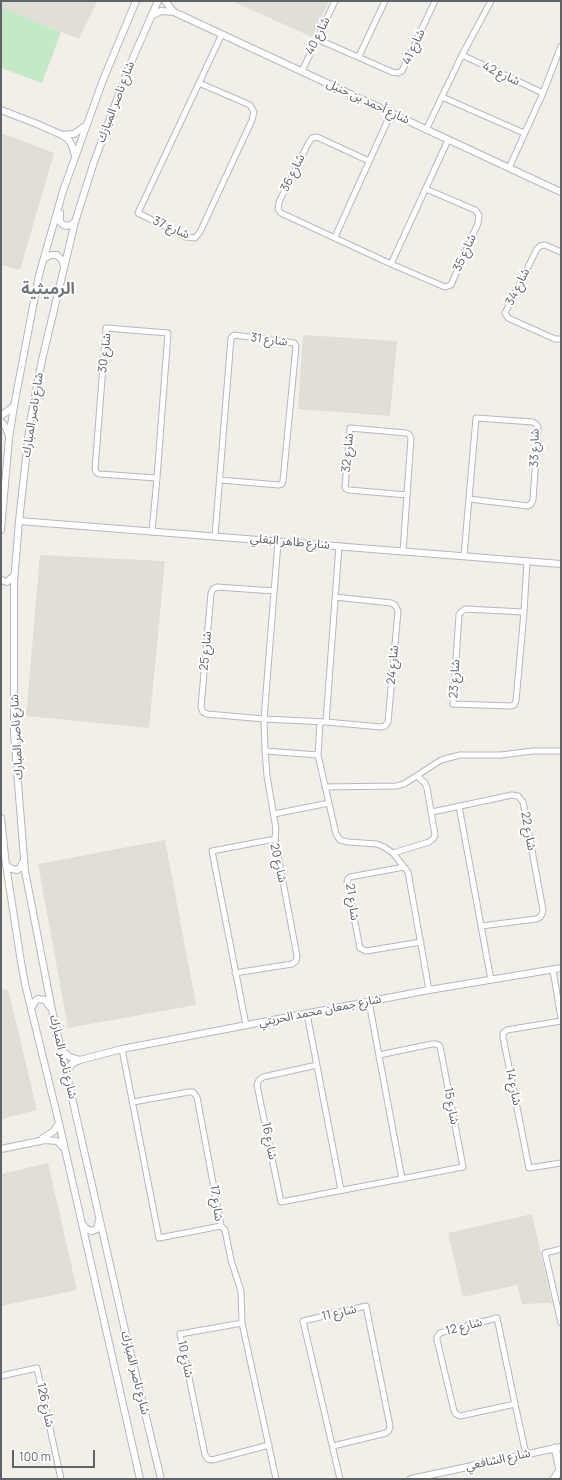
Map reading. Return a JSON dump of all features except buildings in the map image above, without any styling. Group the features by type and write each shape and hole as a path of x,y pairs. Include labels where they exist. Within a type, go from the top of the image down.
{"main road":[{"path":"554,1479 560,1470 558,1447"}],"street":[{"name":"شارع ناصر المبارك","path":"1,530 9,438 39,275 63,191 75,156 103,80 136,1"},
{"name":"شارع ناصر المبارك","path":"158,1 150,17 110,117 93,165 75,222 42,360 30,422 14,575 14,733 25,871 52,1010 99,1219 161,1479"},
{"name":"شارع أحمد بن حنبل","path":"165,1 174,12 561,192"},
{"name":"شارع 40","path":"302,71 335,1"},
{"path":"359,56 385,1"},
{"name":"شارع 41","path":"317,39 359,56 392,72 398,73 402,71 435,1"},
{"path":"426,130 462,55 491,1"},
{"path":"150,17 162,11 174,12"},
{"name":"شارع 37","path":"199,83 250,105 254,112 252,120 200,232 195,238 186,237 138,213 199,83 222,34"},
{"path":"509,168 543,93 561,46"},
{"name":"شارع 42","path":"462,55 543,93"},
{"path":"442,97 524,133"},
{"path":"1,110 62,135 68,139 75,156"},
{"path":"335,237 391,113"},
{"path":"62,135 70,135 78,132 87,124"},
{"name":"شارع 36","path":"354,247 281,213 278,208 279,202 312,138 317,137 369,160"},
{"path":"391,264 448,140"},
{"name":"شارع 35","path":"354,247 445,287 451,285 478,223 478,215 474,210 426,189"},
{"path":"63,191 65,196 59,217 60,222 66,226 75,222"},
{"name":"شارع 34","path":"561,252 545,246 540,246 537,249 505,314 507,317 554,339 561,339"},
{"path":"44,259 51,255 57,255 62,260 64,266"},
{"name":"شارع 30","path":"152,532 157,478 168,334 106,328 95,469 96,472 99,474 157,478"},
{"name":"شارع 31","path":"215,536 232,336 234,335 294,343 296,346 282,484 220,480"},
{"path":"1,416 14,406"},
{"name":"شارع 33","path":"464,556 476,418 533,422 536,424 538,427 533,500 531,504 528,506 469,499"},
{"path":"1,422 5,426 9,438"},
{"name":"شارع 32","path":"403,552 407,495 411,438 406,432 350,428 346,489 407,495"},
{"name":"شارع طاهر البغلي","path":"19,521 561,564"},
{"path":"275,839 276,830 274,814 267,776 264,719 278,542"},
{"path":"339,546 323,722 318,755 336,834 340,840 377,844 384,847 393,853 408,872 430,990"},
{"name":"شارع 23","path":"524,612 464,609 461,612 459,615 453,704 514,705 516,701 524,612 526,561"},
{"path":"1,580 7,582 14,575"},
{"name":"شارع 25","path":"274,591 216,587 213,589 211,593 201,708 203,712 207,714 295,721"},
{"name":"شارع 24","path":"295,721 381,727 386,726 388,722 398,611 391,603 335,597"},
{"path":"265,750 318,755"},
{"path":"325,787 396,786 404,784 441,760 452,756 501,755 533,751 561,750"},
{"path":"393,853 429,842 433,839 435,833 426,786 417,776"},
{"name":"شارع 22","path":"459,806 514,795 520,798 524,809 543,910 540,917 536,919 481,926"},
{"path":"274,814 329,803"},
{"path":"432,812 459,806 491,980"},
{"name":"شارع ناصر المبارك","path":"1,818 6,865 21,962 31,1010 59,1123 140,1479"},
{"name":"شارع 20","path":"235,973 292,964 296,961 297,956 275,839 212,851 235,973 246,1025"},
{"path":"6,865 17,870 20,868 25,858"},
{"name":"شارع 21","path":"404,867 350,877 348,879 347,882 360,948 366,951 421,942"},
{"name":"شارع جمعان محمد الحريتي","path":"66,1071 73,1063 80,1060 122,1050 430,990 561,968"},
{"name":"شارع 14","path":"553,970 561,1019 507,1030 503,1033 502,1037 529,1168 561,1163"},
{"path":"31,1010 35,1001 40,998 47,1002 52,1010"},
{"path":"369,1002 402,1179"},
{"path":"307,1014 341,1190"},
{"name":"شارع 15","path":"367,1185 463,1167 440,1046 432,1044 379,1055"},
{"path":"60,1049 70,1057 80,1060"},
{"name":"شارع 17","path":"122,1050 159,1238 221,1226 196,1097 193,1092 133,1102"},
{"name":"شارع 16","path":"317,1065 262,1077 258,1080 257,1085 281,1202 367,1185"},
{"path":"32,1142 46,1137 54,1131 59,1123"},
{"path":"1,1149 45,1140 53,1140 64,1148"},
{"path":"82,1224 88,1230 92,1231 96,1229 99,1219"},
{"path":"221,1226 225,1230 231,1260 241,1291 242,1323 276,1479"},
{"path":"561,1249 545,1253 561,1323"},
{"name":"شارع 11","path":"332,1446 386,1433 390,1426 366,1306 303,1321 332,1446 340,1479"},
{"name":"شارع 12","path":"515,1404 460,1416 456,1414 454,1411 437,1336 440,1333 497,1318 526,1454"},
{"name":"شارع 10","path":"242,1323 180,1334 205,1455 208,1459 212,1460 269,1446"},
{"name":"شارع 126","path":"1,1376 37,1368 61,1479"},
{"name":"شارع الشافعي","path":"411,1479 558,1447"}],"shaded area":[{"path":"1,1 97,1 79,39 1,7"},
{"path":"232,1 329,1 312,37"},
{"path":"1,133 54,153 20,270 1,265"},
{"path":"303,335 397,341 390,416 298,409"},
{"path":"40,555 165,561 149,728 26,716"},
{"path":"1,818 11,896 1,897"},
{"path":"165,840 196,1005 68,1028 38,864"},
{"path":"8,989 37,1110 1,1119 1,990"},
{"path":"48,1163 77,1290 1,1306 1,1174"},
{"path":"532,1214 552,1303 522,1304 517,1285 463,1297 448,1233"}],"green space":[{"path":"1,7 61,32 42,83 1,68"}],"district":[{"name":"الرميثية","path":"48,290"}]}
